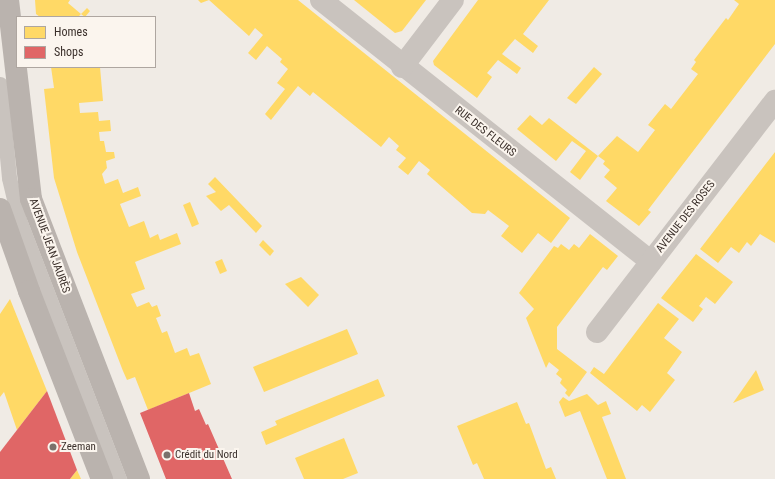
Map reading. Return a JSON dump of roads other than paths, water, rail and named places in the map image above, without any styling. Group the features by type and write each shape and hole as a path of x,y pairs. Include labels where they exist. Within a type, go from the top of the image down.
{"main road":[{"name":"AVENUE JEAN JAURÈS","path":"8,0 31,199 139,479"},
{"path":"0,209 29,291 102,479"}],"street":[{"name":"RUE DES FLEURS","path":"321,0 402,67 651,262"},
{"path":"402,67 453,0"},
{"name":"AVENUE DES ROSES","path":"597,332 775,102"}],"lane":[{"path":"0,84 9,178 18,220 119,479"}],"place":[{"name":"Zeeman","path":"53,447"},
{"name":"Crédit du Nord","path":"167,455"}]}
